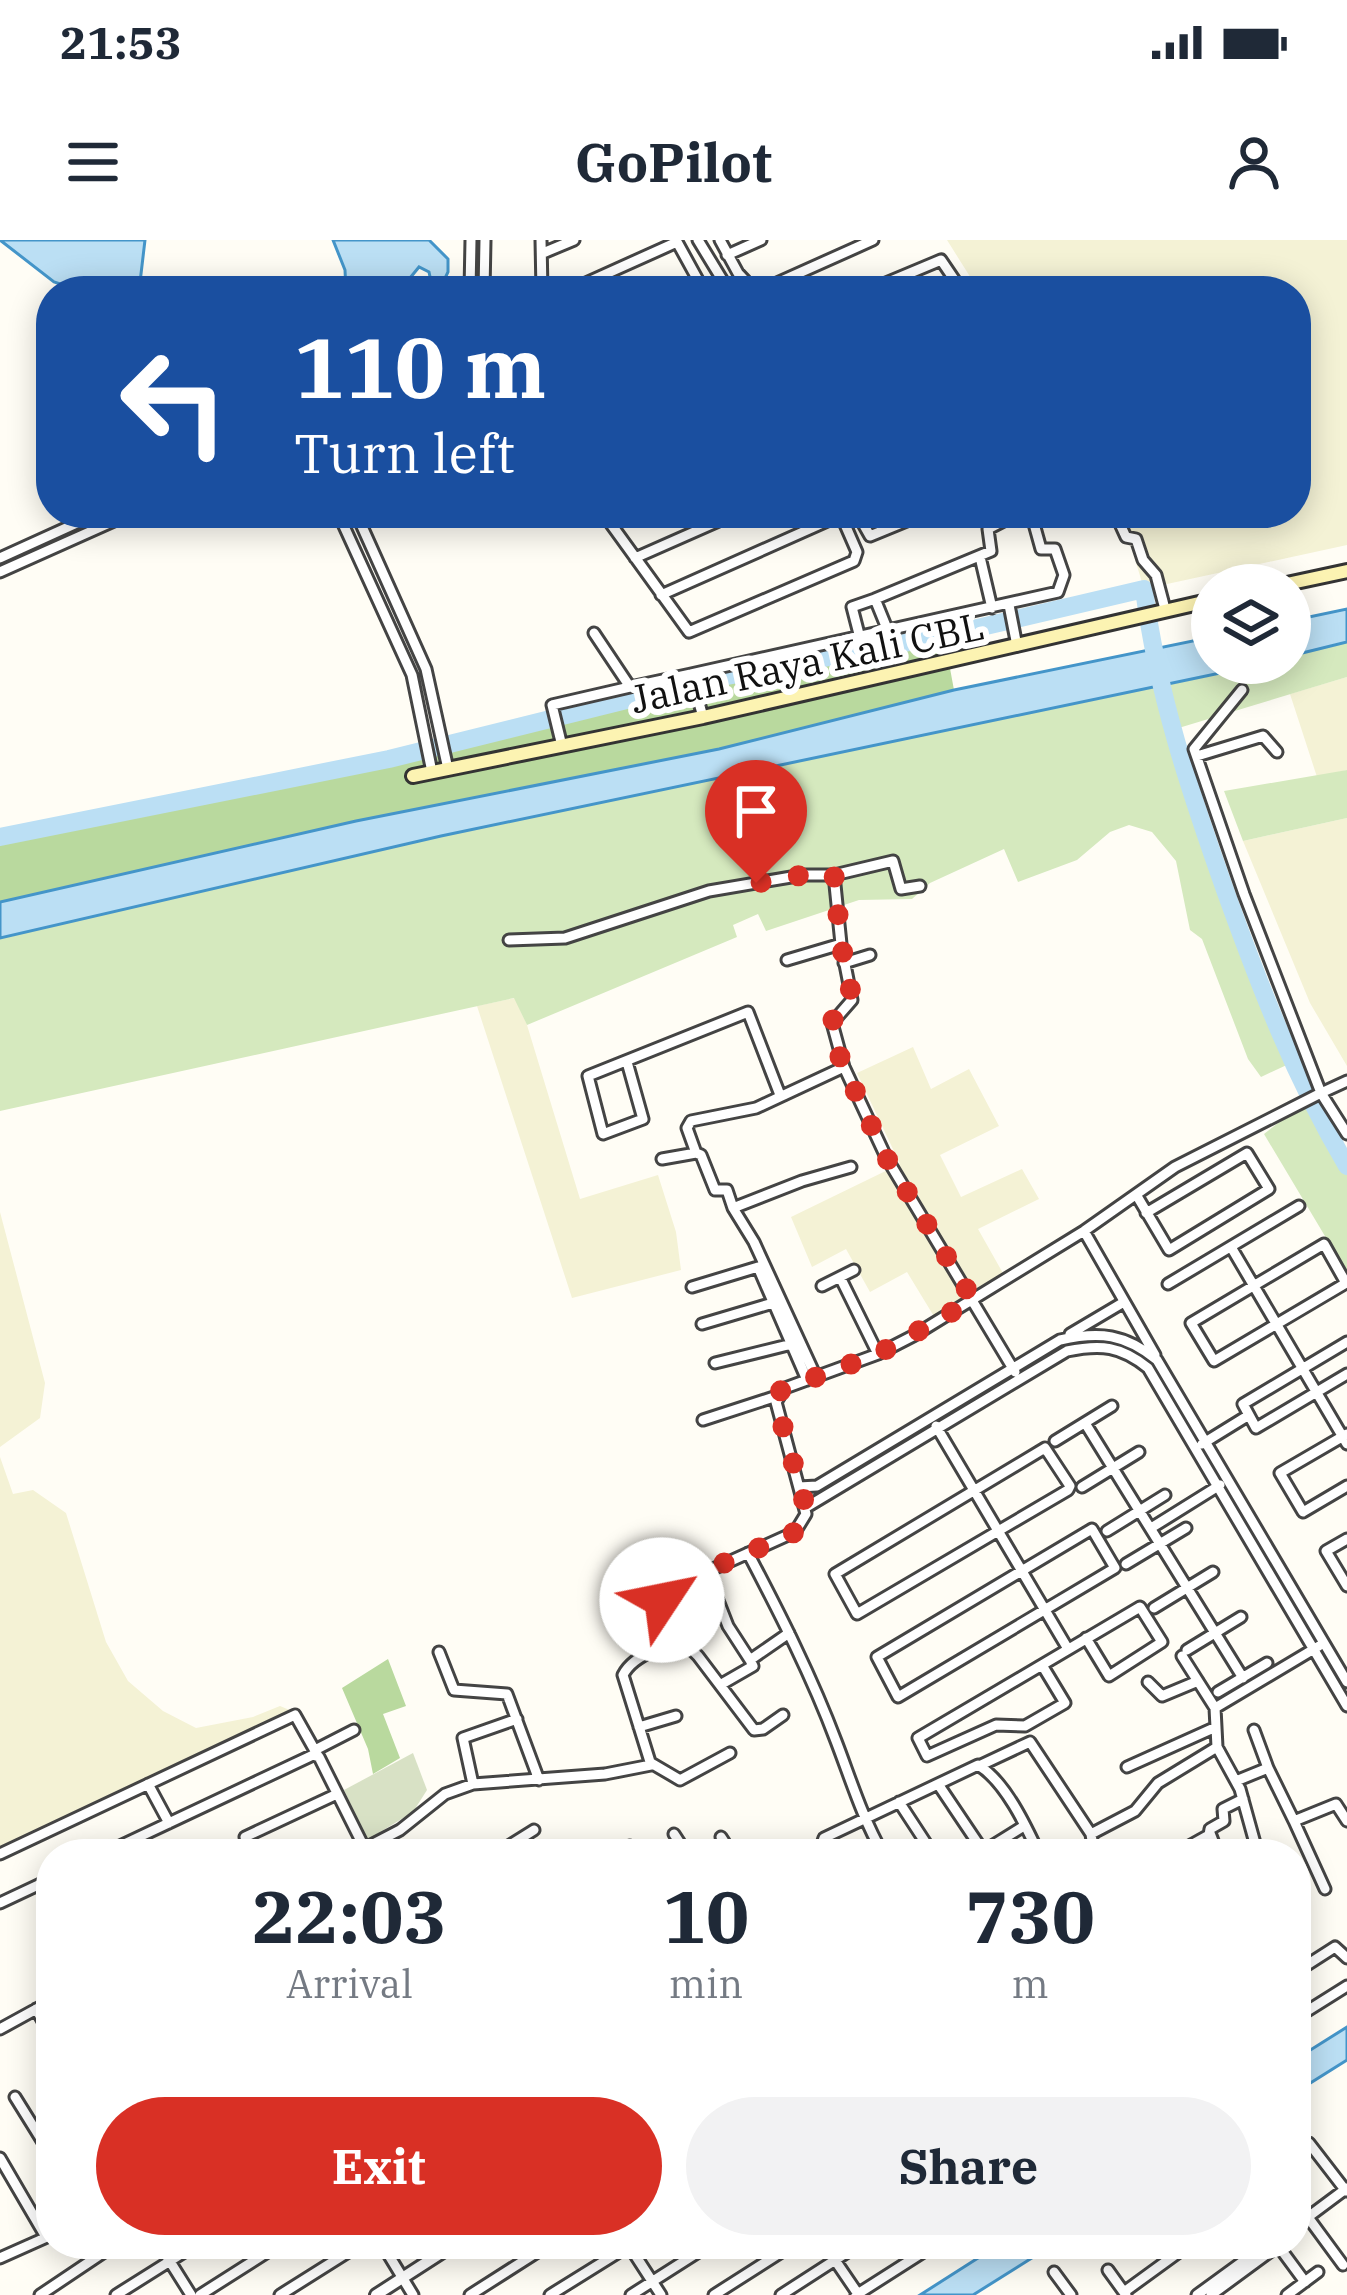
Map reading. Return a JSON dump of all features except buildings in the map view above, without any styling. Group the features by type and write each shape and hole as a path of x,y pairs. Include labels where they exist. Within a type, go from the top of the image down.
{"main road":[{"path":"1311,579 1347,571"},
{"name":"Jalan Raya Kali CBL","path":"413,776 704,717 1017,646 1163,604 1191,602"}],"street":[{"path":"470,276 471,240"},
{"path":"484,240 484,276"},
{"path":"541,240 542,276"},
{"path":"543,253 574,240"},
{"path":"720,240 745,276"},
{"path":"728,255 761,240"},
{"path":"791,276 874,240"},
{"path":"600,276 676,241 695,276"},
{"path":"701,241 721,276"},
{"path":"903,276 941,260 952,276"},
{"path":"0,558 66,528"},
{"path":"0,572 98,528"},
{"path":"345,528 412,675 432,772"},
{"path":"363,528 426,669 448,769"},
{"path":"614,528 686,630 694,632 856,557 845,528"},
{"path":"635,558 702,528"},
{"path":"662,596 810,528"},
{"path":"865,528 870,536 889,528"},
{"path":"860,638 852,608 980,557 993,548 990,528"},
{"path":"562,746 553,705 1058,592 1064,575 1055,549 1041,549 1035,528"},
{"path":"1124,528 1130,539 1136,539 1156,575 1163,604"},
{"path":"980,557 992,608"},
{"path":"875,599 888,632"},
{"path":"384,613 398,606"},
{"path":"1009,606 1017,646"},
{"path":"594,633 630,688"},
{"path":"692,676 704,717"},
{"path":"1242,690 1194,749 1319,1094 1347,1135"},
{"path":"1197,757 1263,736 1277,752"},
{"path":"508,940 565,938 709,891 803,875 834,875 893,861 901,889 920,886"},
{"path":"834,875 852,1000 832,1023 844,1067 886,1157 1020,1380"},
{"path":"788,960 841,944"},
{"path":"844,963 870,955"},
{"path":"627,1062 644,1119 603,1134 586,1078 748,1012 780,1095"},
{"path":"696,1153 688,1128 691,1121 756,1108 844,1067"},
{"path":"704,1420 878,1354 1084,1231 1175,1167 1347,1081"},
{"path":"1137,1196 1146,1213 1169,1250 1269,1189 1247,1153 1146,1213"},
{"path":"662,1159 701,1155 716,1190 727,1190 812,1379"},
{"path":"734,1208 851,1167"},
{"path":"1168,1284 1299,1206"},
{"path":"1084,1231 1318,1646 1347,1706"},
{"path":"1324,1244 1346,1282 1276,1324 1214,1361 1191,1323 1324,1244"},
{"path":"1231,1247 1346,1438 1280,1473 1303,1512 1347,1486"},
{"path":"692,1287 758,1267 812,1379"},
{"path":"821,1286 854,1270"},
{"path":"840,1277 878,1354"},
{"path":"799,1487 817,1486 1124,1302"},
{"path":"702,1324 773,1303"},
{"path":"1060,1340 1114,1334 1157,1360"},
{"path":"1347,1342 1243,1404 1256,1427 1347,1374"},
{"path":"715,1363 792,1343"},
{"path":"806,1508 1067,1352 1110,1346 1132,1354 1148,1368 1202,1444 1220,1485 1318,1646 1347,1682"},
{"path":"777,1396 806,1508 801,1526 664,1591 662,1600 672,1630 754,1730 764,1729 783,1715"},
{"path":"1055,1441 1112,1406"},
{"path":"1202,1444 1249,1415"},
{"path":"932,1419 1068,1648"},
{"path":"1085,1423 1243,1678"},
{"path":"1045,1448 1070,1486 999,1531 857,1614 835,1574 1045,1448"},
{"path":"1082,1487 1139,1452"},
{"path":"1150,1528 1220,1485"},
{"path":"1107,1531 1165,1496"},
{"path":"1126,1564 1186,1528"},
{"path":"1091,1529 1116,1564 1044,1609 898,1697 877,1657 1091,1529"},
{"path":"1347,1539 1326,1551 1347,1586"},
{"path":"748,1553 789,1633 874,1839"},
{"path":"706,1570 728,1626 753,1666 720,1685"},
{"path":"1154,1608 1213,1572"},
{"path":"1042,1664 1065,1703 1024,1726 996,1725 927,1756 917,1738 1068,1648 1140,1606 1162,1642 1109,1676 1086,1638"},
{"path":"1241,1617 1184,1653 1215,1708 1217,1747 1243,1798 1254,1839"},
{"path":"672,1630 668,1641 624,1672 651,1763 680,1780 730,1753"},
{"path":"749,1660 789,1633"},
{"path":"1215,1708 1318,1646"},
{"path":"439,1652 454,1690 503,1691 539,1780"},
{"path":"1218,1693 1267,1663"},
{"path":"1148,1682 1162,1696 1198,1681"},
{"path":"982,1700 996,1725"},
{"path":"0,1854 296,1715 355,1839"},
{"path":"639,1727 676,1716"},
{"path":"473,1784 463,1738 517,1719"},
{"path":"1127,1767 1216,1726"},
{"path":"135,1839 312,1755 354,1730"},
{"path":"1253,1730 1302,1839"},
{"path":"824,1839 1030,1742 1092,1839"},
{"path":"1091,1834 1135,1810 1163,1778 1217,1747"},
{"path":"383,1839 445,1794 473,1784 605,1774 651,1763"},
{"path":"980,1766 1031,1839"},
{"path":"1236,1781 1268,1768"},
{"path":"148,1784 170,1823"},
{"path":"938,1784 972,1839"},
{"path":"245,1837 337,1794"},
{"path":"1212,1839 1210,1829 1224,1821 1225,1807 1243,1798"},
{"path":"899,1802 923,1839"},
{"path":"1294,1821 1336,1804 1347,1820"},
{"path":"1003,1839 1024,1826"},
{"path":"520,1839 534,1830"},
{"path":"1198,1839 1210,1833"},
{"path":"674,1834 677,1839"},
{"path":"1311,1858 1325,1889"},
{"path":"0,1903 36,1886"},
{"path":"1311,1962 1335,1947 1347,1958"},
{"path":"1311,2009 1347,1986"},
{"path":"0,2029 36,2009"},
{"path":"14,2097 36,2132"},
{"path":"1311,2144 1346,2190 1311,2215"},
{"path":"0,2158 36,2215"},
{"path":"1311,2221 1343,2265"},
{"path":"0,2258 36,2241"},
{"path":"40,2295 94,2259"},
{"path":"167,2259 196,2295 255,2259"},
{"path":"116,2295 174,2259"},
{"path":"280,2295 337,2259"},
{"path":"391,2259 413,2295"},
{"path":"376,2295 432,2259"},
{"path":"470,2295 526,2259"},
{"path":"550,2295 606,2259"},
{"path":"638,2259 661,2295"},
{"path":"631,2295 688,2259"},
{"path":"714,2295 770,2259"},
{"path":"781,2295 835,2260 857,2295 913,2259"},
{"path":"1108,2270 1125,2294 1170,2259"},
{"path":"1197,2295 1251,2259"},
{"path":"1211,2295 1260,2259"},
{"path":"1286,2259 1305,2282"},
{"path":"1054,2272 1071,2295"},
{"path":"1287,2295 1318,2272"}],"shaded area":[{"path":"947,240 1347,240 1347,545 1259,564 1191,564 1191,579 1144,589 1126,528 1311,528 1311,276 970,276"},
{"path":"1347,677 1347,770 1317,777 1290,694"},
{"path":"1347,818 1347,1066 1310,1003 1243,841"},
{"path":"515,998 580,1199 658,1175 676,1232 681,1270 572,1298 477,1006"},
{"path":"913,1047 931,1089 969,1069 999,1126 940,1155 961,1197 1022,1169 1039,1199 978,1229 1004,1275 935,1318 907,1272 870,1292 846,1249 812,1267 791,1217 900,1164 857,1073"},
{"path":"0,1212 45,1383 40,1418 0,1447"},
{"path":"0,1457 13,1494 33,1490 66,1513 106,1642 128,1681 163,1711 196,1728 253,1717 280,1706 292,1711 0,1847"}],"green space":[{"path":"944,636 954,690 719,749 356,821 0,902 0,841"},
{"path":"1347,642 1347,677 1172,730 1178,760 1291,1063 1261,1077 1248,1059 1202,939 1190,930 1176,861 1152,832 1129,825 1110,832 1077,860 1018,882 1004,849 930,883 912,899 859,900 766,931 758,914 733,925 737,937 527,1025 514,998 0,1111 0,938 441,836 1191,680 1191,684 1311,684 1311,651"},
{"path":"1347,770 1347,818 1243,841 1224,791"},
{"path":"1309,1099 1347,1166 1347,1273 1264,1134"},
{"path":"388,1659 406,1706 383,1714 400,1758 373,1774 368,1749 342,1688"},
{"path":"413,1753 427,1790 413,1812 367,1839 344,1790"}],"water":[{"path":"0,240 145,240 141,276 46,276"},
{"path":"333,240 429,240 448,259 446,276 430,276 419,267 412,276 345,276"},
{"path":"1347,609 1347,642 1311,651 1311,617"},
{"path":"1191,641 1191,679 441,836 0,938 0,902 356,821 719,749 954,690"},
{"path":"1347,2027 1347,2060 1311,2083 1311,2050"},
{"path":"976,2259 1030,2259 973,2295 920,2295"}],"waterway":[{"path":"0,837 389,759 711,679 947,635 1144,589 1166,704 1225,890 1279,1031 1347,1166"}],"route":[{"path":"662,1600 664,1591 674,1585 801,1526 806,1508 776,1402 781,1390 878,1354 973,1300 886,1157 835,1044 833,1020 852,997 834,875 756,883"}]}
